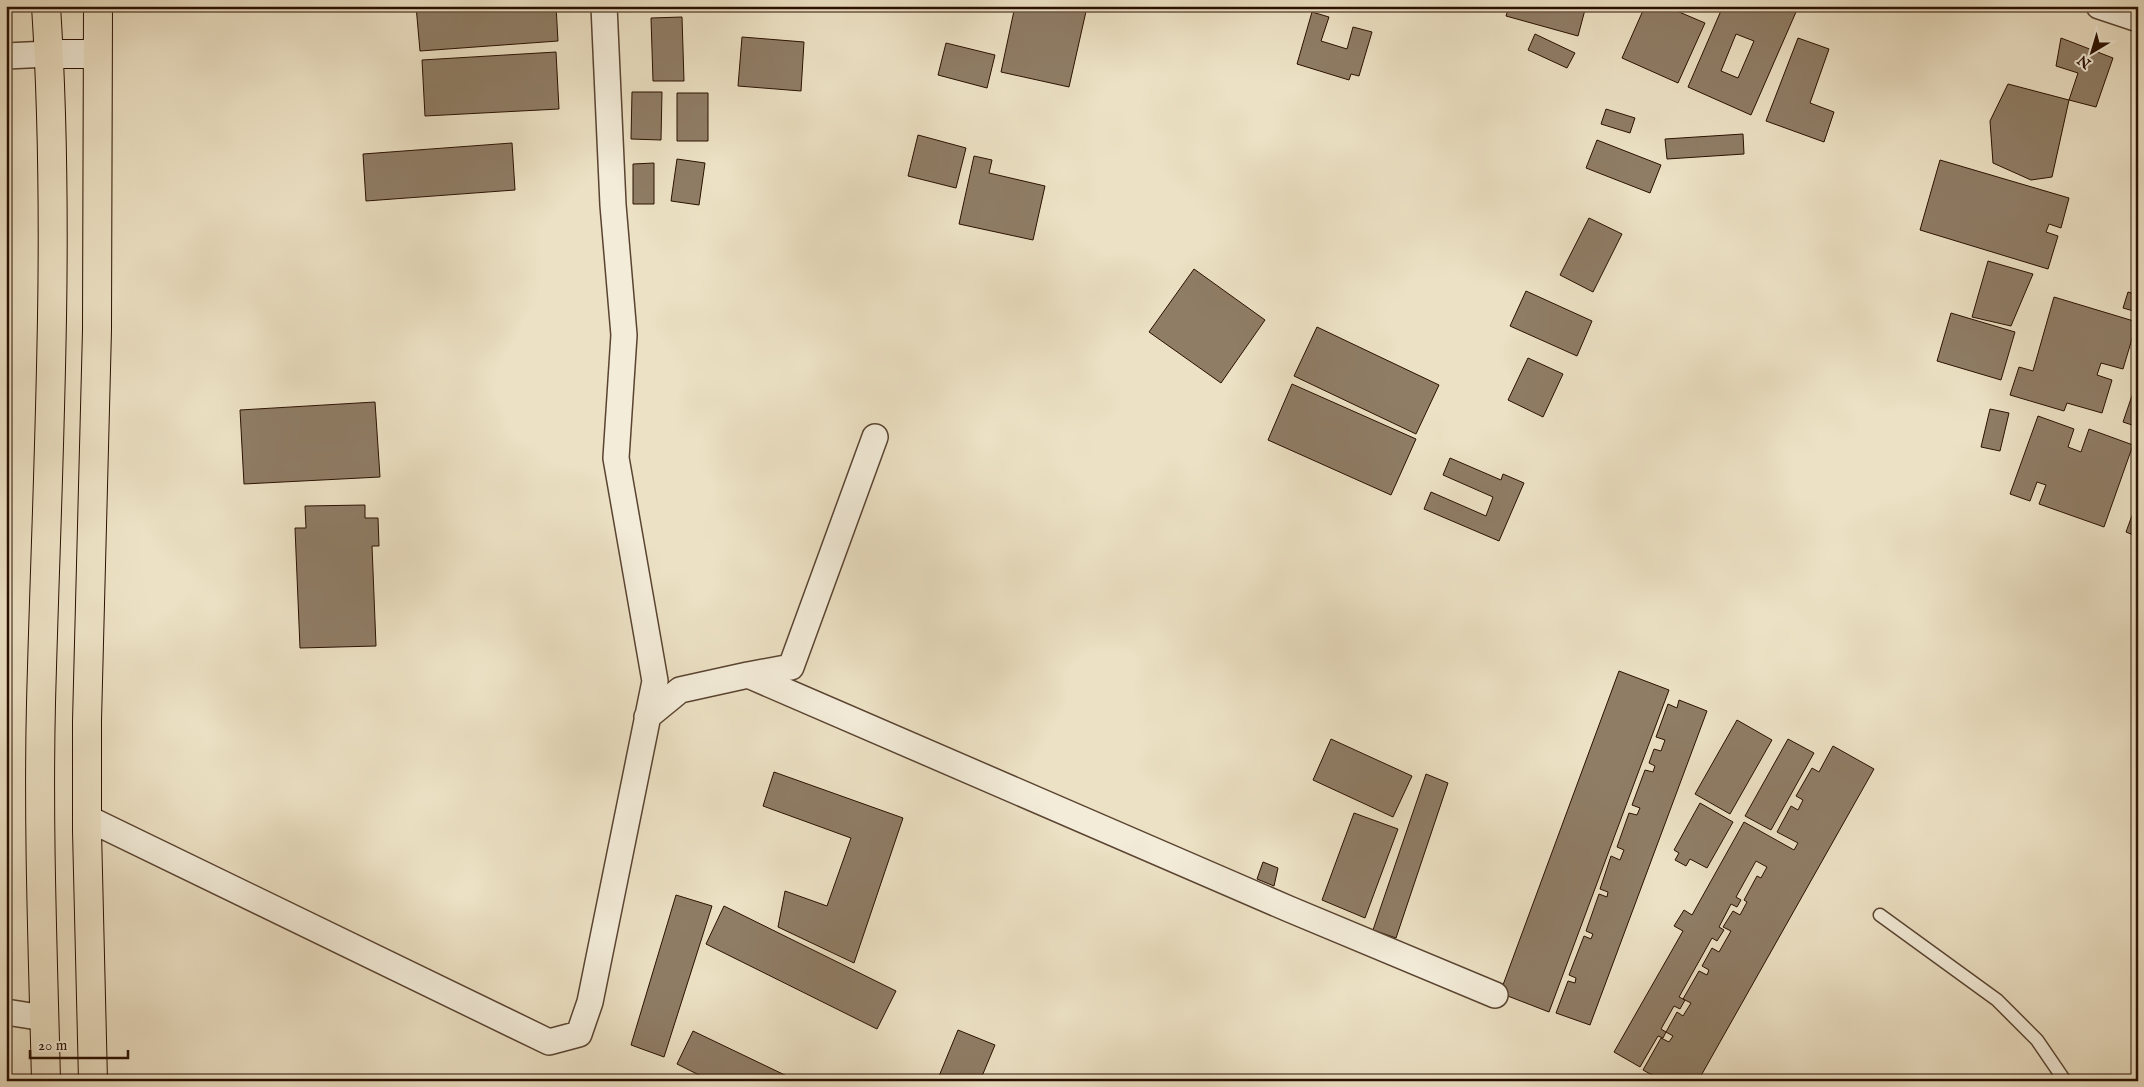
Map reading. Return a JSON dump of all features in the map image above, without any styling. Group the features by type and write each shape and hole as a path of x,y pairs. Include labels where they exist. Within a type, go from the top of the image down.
{"highway":[{"path":"46,6 53,197 51,396 39,819 46,1081"},
{"path":"93,1081 87,818 88,681 97,330 98,6"}],"street":[{"path":"87,818 549,1042 579,1034 590,1002 655,681 616,458 624,335 612,205 604,6"},
{"path":"2099,6 2138,19"},
{"path":"6,56 97,54"},
{"path":"647,717 680,690 791,667 875,437"},
{"path":"748,675 1289,909 1495,995"},
{"path":"6,1012 44,1018"}],"lane":[{"path":"1880,915 1997,1000 2037,1040 2065,1081"}],"building":[{"path":"416,6 556,6 558,41 420,51"},
{"path":"1015,6 1087,7 1069,87 1001,72"},
{"path":"1509,6 1586,6 1578,36 1506,16"},
{"path":"1645,6 1665,6 1705,23 1678,83 1622,58"},
{"path":"1723,6 1783,6 1796,12 1751,115 1688,87","holes":["1736,34 1754,41 1738,78 1721,71"]},
{"path":"1312,12 1329,17 1321,41 1347,49 1353,27 1372,32 1359,76 1351,74 1349,80 1297,64"},
{"path":"682,17 684,81 653,81 651,18"},
{"path":"1535,34 1575,53 1567,68 1528,50"},
{"path":"742,37 804,42 801,91 738,86"},
{"path":"1798,38 1829,49 1810,103 1834,112 1824,142 1766,121"},
{"path":"2061,38 2113,58 2096,107 2069,100 2078,73 2056,66"},
{"path":"946,43 995,55 987,88 938,75"},
{"path":"556,52 559,109 425,116 422,60"},
{"path":"2008,84 2069,100 2052,177 2031,180 1993,163 1990,121"},
{"path":"632,92 662,92 661,140 631,139"},
{"path":"677,93 708,93 708,141 677,141"},
{"path":"1606,109 1635,118 1630,133 1601,124"},
{"path":"1743,134 1744,154 1667,159 1665,139"},
{"path":"918,135 966,148 956,188 908,176"},
{"path":"1597,140 1661,165 1650,193 1586,168"},
{"path":"512,143 515,190 366,201 363,154"},
{"path":"974,156 992,160 989,173 1045,186 1033,240 959,224"},
{"path":"677,159 705,163 699,205 671,201"},
{"path":"1940,160 2069,198 2061,228 2049,224 2046,232 2058,236 2048,269 1920,230"},
{"path":"654,163 654,204 633,204 633,164"},
{"path":"1589,218 1622,234 1593,292 1560,275"},
{"path":"1988,261 2033,274 2011,326 1972,317"},
{"path":"1194,269 1265,320 1221,383 1149,332"},
{"path":"1526,291 1592,321 1577,356 1510,326"},
{"path":"2128,292 2138,295 2137,312 2123,308"},
{"path":"2054,297 2137,322 2123,369 2101,363 2097,375 2112,380 2102,413 2067,403 2064,411 2010,395 2019,367 2033,371"},
{"path":"1951,313 2015,332 2001,380 1937,361"},
{"path":"1317,327 1439,385 1416,434 1294,376"},
{"path":"1528,358 1563,374 1543,417 1508,400"},
{"path":"2138,378 2138,427 2123,422"},
{"path":"1292,384 1416,439 1391,495 1268,440"},
{"path":"375,402 380,477 244,484 240,410"},
{"path":"1990,409 2009,413 2000,451 1981,447"},
{"path":"2038,416 2074,429 2068,447 2081,452 2089,429 2133,445 2104,527 2039,504 2046,485 2037,482 2030,501 2010,494"},
{"path":"1450,458 1501,480 1503,474 1524,483 1499,541 1424,509 1431,492 1486,516 1493,497 1443,475"},
{"path":"2138,499 2138,537 2126,532"},
{"path":"365,505 365,518 378,518 379,546 372,546 376,646 300,648 295,528 306,528 305,506"},
{"path":"1619,671 1669,690 1549,1012 1500,993"},
{"path":"1679,700 1707,711 1590,1025 1556,1013 1568,981 1575,983 1576,978 1569,975 1584,936 1591,939 1593,934 1586,931 1599,894 1607,897 1608,892 1600,889 1611,856 1620,860 1624,850 1617,847 1629,813 1637,815 1640,808 1632,805 1645,770 1653,772 1655,766 1649,763 1654,749 1661,751 1665,740 1656,737 1668,704 1677,708"},
{"path":"1737,720 1772,740 1730,814 1695,794"},
{"path":"1331,739 1412,776 1393,817 1313,780"},
{"path":"1788,739 1814,753 1771,830 1745,816"},
{"path":"1833,746 1874,769 1698,1081 1663,1081 1643,1070 1661,1038 1669,1042 1673,1036 1666,1032 1663,1038 1658,1036 1640,1067 1614,1052 1683,931 1674,926 1684,910 1692,915 1744,822 1794,850 1798,843 1777,832 1791,806 1798,810 1803,800 1796,796 1812,768 1819,772","holes":["1756,861 1767,867 1761,878 1757,876 1744,900 1747,902 1740,915 1733,911 1723,927 1731,931 1719,952 1712,948 1702,966 1709,970 1707,975 1699,971 1683,999 1679,997 1712,938 1717,941 1724,930 1719,927 1731,904 1737,907 1741,900 1736,897","1685,1000 1691,1003 1683,1016 1677,1012 1666,1032 1661,1029 1674,1006 1680,1009"]},
{"path":"774,772 903,818 854,963 778,927 785,891 827,906 851,838 763,806"},
{"path":"1426,774 1448,783 1396,938 1373,930"},
{"path":"1700,803 1733,822 1707,868 1690,859 1686,866 1675,860 1679,853 1674,850"},
{"path":"1354,813 1398,829 1365,918 1322,900"},
{"path":"1263,862 1278,868 1274,886 1257,879"},
{"path":"676,895 712,906 664,1057 631,1045"},
{"path":"724,906 896,991 877,1029 706,944"},
{"path":"958,1030 995,1045 980,1081 937,1081"},
{"path":"693,1031 789,1077 787,1081 711,1081 677,1064"}]}
